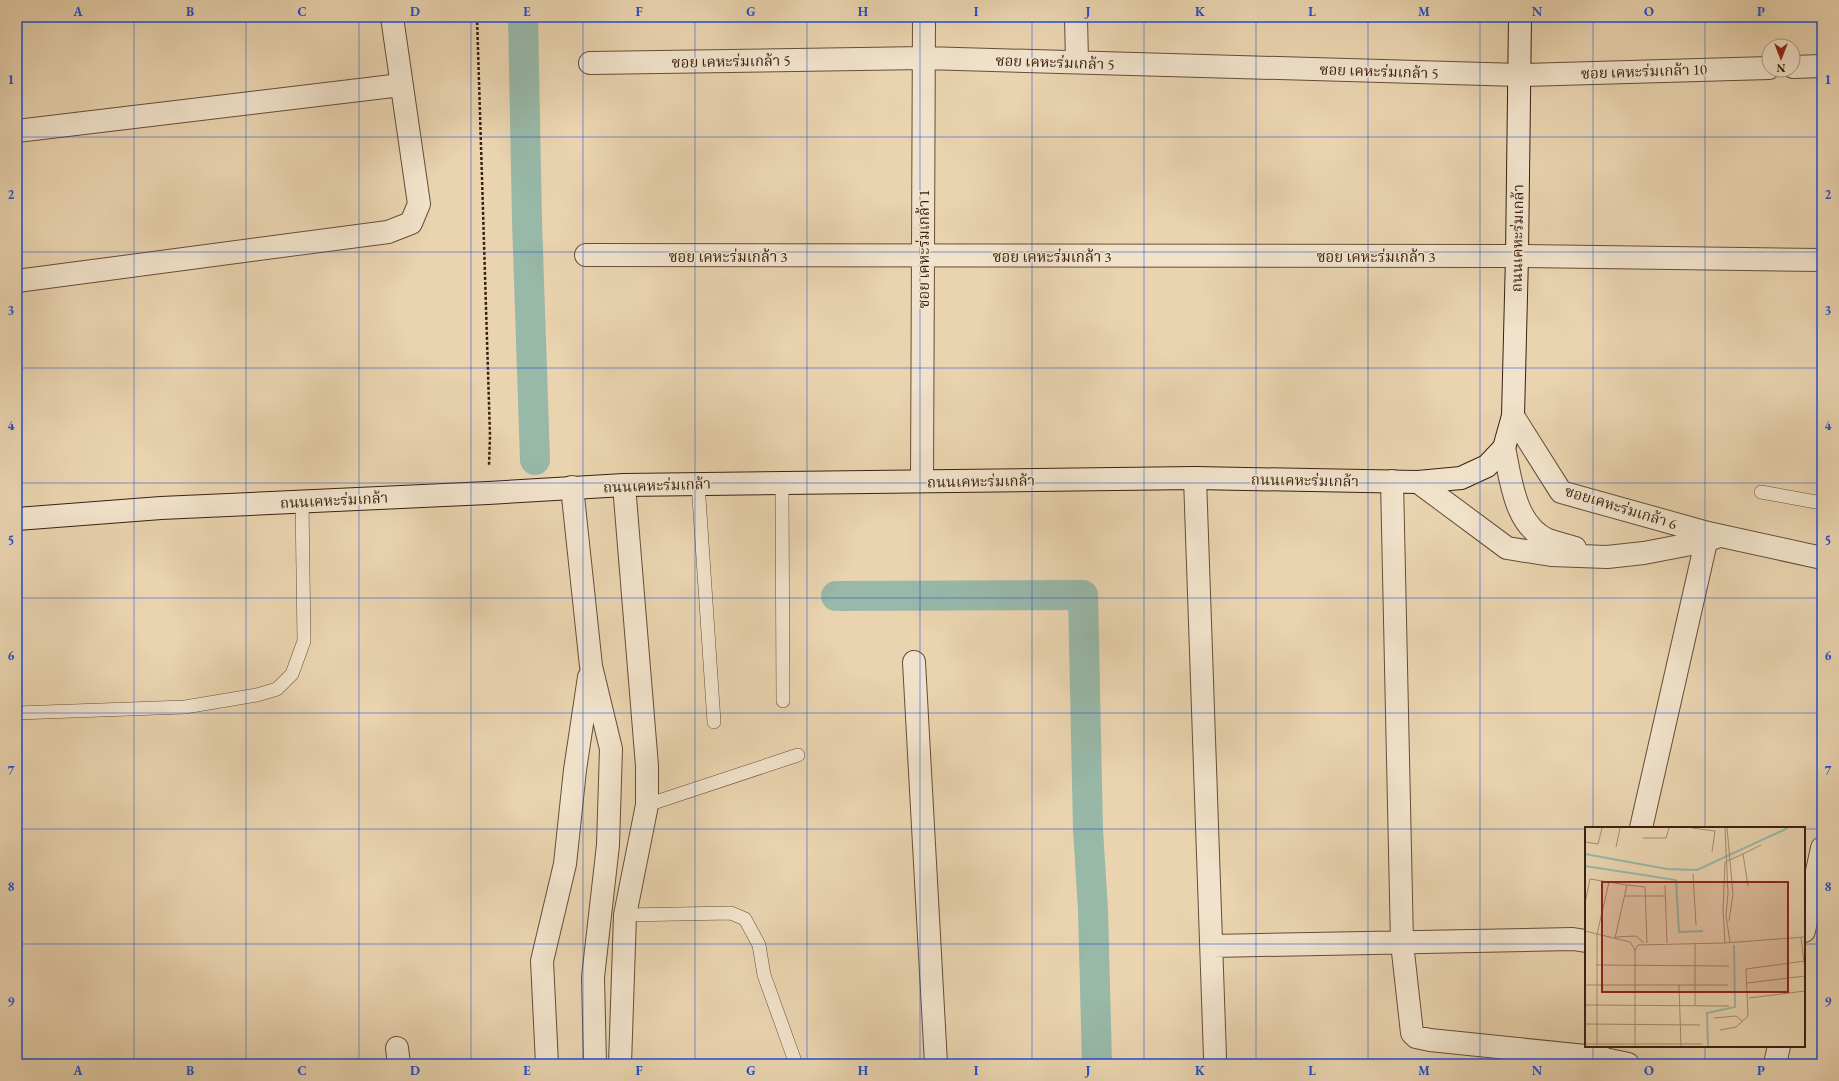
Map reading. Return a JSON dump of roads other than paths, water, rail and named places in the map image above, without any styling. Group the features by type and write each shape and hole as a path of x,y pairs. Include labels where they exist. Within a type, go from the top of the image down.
{"street":[{"path":"17,281 388,232 411,223 419,204 416,177 400,85 392,17"},
{"name":"ซอย เคหะร่มเกล้า 1","path":"922,481 924,17"},
{"path":"1076,17 1078,62"},
{"name":"ถนนเคหะร่มเกล้า","path":"17,519 161,508 488,493 624,485 1195,478 1418,482 1461,478 1487,466 1504,448 1513,416 1520,17"},
{"name":"ซอย เคหะร่มเกล้า 5","path":"590,63 924,58 1520,75"},
{"path":"1801,67 1822,66"},
{"name":"ซอย เคหะร่มเกล้า 10","path":"1520,75 1761,68"},
{"path":"17,131 400,85"},
{"name":"ซอย เคหะร่มเกล้า 3","path":"586,255 1517,256 1822,260"},
{"name":"ซอยเคหะร่มเกล้า 6","path":"1513,416 1562,492 1712,537 1822,558"},
{"name":"ซอยเคหะร่มเกล้า 6","path":"1504,448 1514,496 1532,529 1548,540 1607,557"},
{"path":"1195,478 1215,1057"},
{"path":"1392,481 1402,943 1412,1033 1416,1037 1430,1040 1597,1052 1628,1064"},
{"name":"ซอยเคหะร่มเกล้า 6","path":"1418,482 1507,548 1551,555 1607,557 1644,554 1712,537"},
{"path":"620,1064 625,915 647,805 647,766 624,485"},
{"path":"572,488 591,666 611,748 608,845 593,977 595,1064"},
{"path":"1642,827 1712,537"},
{"path":"914,662 936,1064"},
{"path":"546,1064 542,961 565,864 575,770 591,666"},
{"path":"1805,926 1822,848"},
{"path":"1212,946 1573,939 1585,941"},
{"path":"1775,1064 1779,1047"}],"lane":[{"path":"698,483 714,722"},
{"path":"782,484 783,701"},
{"path":"1761,492 1822,503"},
{"path":"17,713 185,707 257,695 277,689 292,674 304,641 302,501"},
{"path":"647,805 798,755"},
{"path":"625,915 732,913 745,919 759,945 764,975 796,1064"}],"waterway":[{"path":"523,17 527,221 535,460"},
{"path":"836,596 1083,595 1088,830 1093,910 1097,1064"}]}
